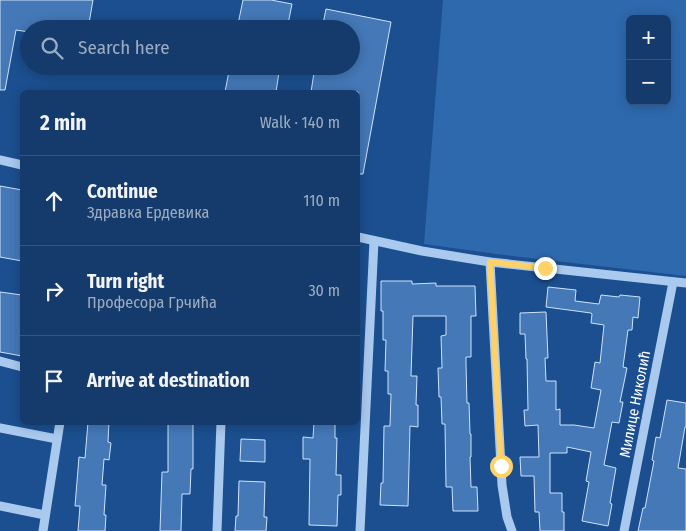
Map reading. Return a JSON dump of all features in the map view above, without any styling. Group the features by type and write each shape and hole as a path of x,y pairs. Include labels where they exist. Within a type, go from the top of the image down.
{"street":[{"path":"0,160 20,165"},
{"path":"360,238 422,251 490,262 686,283"},
{"path":"360,531 374,241"},
{"path":"490,262 502,485 507,517 512,531"},
{"name":"Милице Николић","path":"624,531 673,282"},
{"path":"0,360 20,366"},
{"path":"43,531 59,425"},
{"path":"217,531 221,425"},
{"path":"0,428 57,439"},
{"path":"0,506 45,515"}],"shaded area":[{"path":"443,0 686,0 686,276 424,244"}],"building":[{"path":"0,0 93,0 90,20 20,20 20,31 16,30 5,90 0,90"},
{"path":"243,0 271,0 292,4 289,20 239,20"},
{"path":"326,9 391,22 363,174 360,174 360,90 311,90 314,75 360,75 360,20 324,20"},
{"path":"228,75 279,75 276,90 225,90"},
{"path":"0,186 20,190 20,261 0,257"},
{"path":"381,281 412,281 412,284 436,283 436,286 475,286 476,316 471,316 471,357 466,357 466,364 467,403 469,403 471,434 471,487 477,487 478,511 453,511 452,487 446,487 445,424 442,424 438,368 442,368 441,336 446,335 446,316 413,316 411,376 417,376 416,405 418,405 418,427 410,426 408,506 380,505 381,483 383,483 384,426 390,426 391,394 388,394 388,371 385,371 386,340 383,340"},
{"path":"548,287 576,290 575,301 599,304 601,295 640,297 638,318 633,317 632,330 628,330 623,367 627,368 620,402 623,402 619,423 612,422 604,465 616,468 608,526 582,521 589,482 586,481 591,452 567,447 567,453 550,453 550,493 562,493 564,531 540,531 539,512 535,512 534,476 521,476 520,457 539,457 538,425 525,426 524,410 528,410 527,359 525,334 520,334 520,313 546,312 548,358 545,358 546,381 556,381 556,410 560,409 560,425 594,428 601,390 591,388 595,362 600,363 604,325 591,323 591,313 546,307"},
{"path":"0,292 20,295 20,356 0,352"},
{"path":"667,400 686,403 686,427 678,468 686,469 686,531 638,531 643,508 645,508 654,461 652,460 656,437 660,438"},
{"path":"88,425 109,425 108,442 111,443 109,460 104,459 102,485 106,485 105,531 78,531 80,506 75,506 79,457 85,458"},
{"path":"168,425 193,425 193,469 191,469 190,494 182,494 181,531 160,531 162,472 168,472"},
{"path":"314,425 335,425 335,438 337,438 336,475 341,475 341,495 338,495 337,526 309,525 310,459 303,459 303,437 313,438"},
{"path":"241,439 265,440 265,462 240,461"},
{"path":"239,481 265,482 264,517 267,517 266,531 235,531 236,516 238,516"}],"route":[{"path":"501,466 490,262 545,268"}]}
